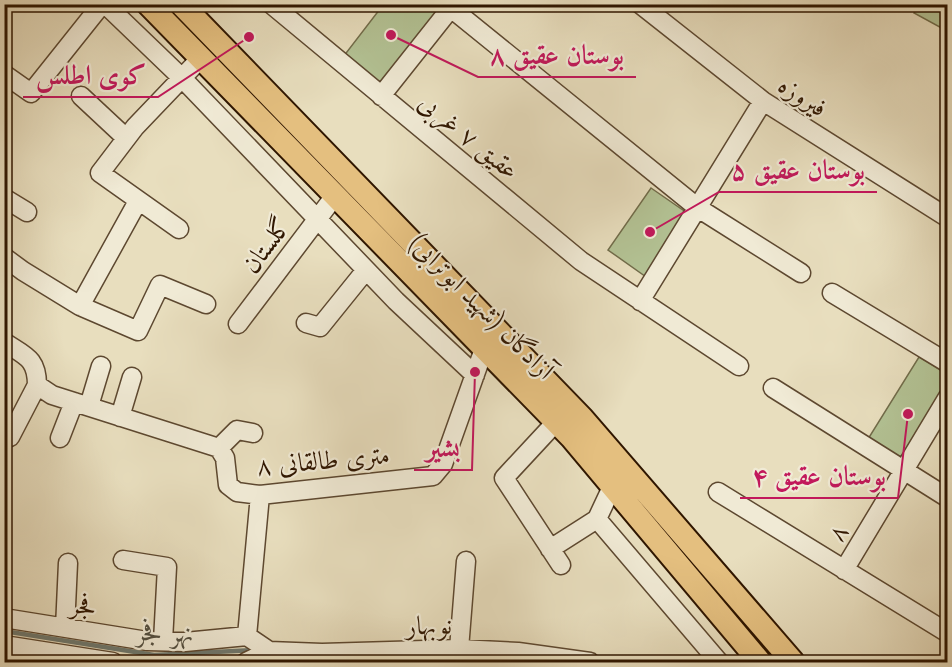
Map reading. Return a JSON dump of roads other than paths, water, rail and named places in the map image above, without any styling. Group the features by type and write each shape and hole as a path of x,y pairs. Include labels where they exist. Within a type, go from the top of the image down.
{"main road":[{"name":"آزادگان (شهید ابوترابی)","path":"148,4 556,422 760,663"},
{"name":"آزادگان (شهید ابوترابی)","path":"181,4 582,418 793,663"}],"street":[{"path":"4,74 31,93 104,4 182,78 396,301 475,375"},
{"name":"عقیق ۷ غربی","path":"271,4 581,261 739,366"},
{"name":"فیروزه","path":"640,4 763,101 948,218"},
{"path":"381,96 450,6 698,208 801,273"},
{"path":"179,229 100,172 126,138 200,59"},
{"path":"81,96 126,138"},
{"path":"640,301 763,101"},
{"name":"گلستان","path":"238,324 334,197"},
{"path":"5,200 27,212"},
{"path":"80,306 138,201"},
{"path":"4,257 80,306 138,331 160,285 206,304"},
{"path":"306,323 320,327 366,270"},
{"path":"832,293 948,363"},
{"path":"4,342 35,365 37,386 10,437"},
{"name":"۸ متری طالقانی","path":"37,386 52,395 219,448 225,458 228,485 237,492 260,495 433,476 443,464 483,349"},
{"path":"60,438 81,404 100,366"},
{"path":"120,417 132,377"},
{"path":"773,388 948,498"},
{"name":"۸","path":"844,570 948,397"},
{"path":"556,422 504,478 561,565"},
{"path":"219,448 237,430 253,433"},
{"path":"550,549 597,519 612,488"},
{"path":"718,492 948,633"},
{"path":"260,495 246,636 268,657"},
{"path":"597,519 719,663"},
{"path":"123,560 167,567 163,641"},
{"path":"459,649 466,561"},
{"path":"65,628 68,563"},
{"name":"فجر","path":"4,618 147,642 185,642 246,636"},
{"name":"فجر","path":"4,645 113,663"},
{"name":"نوبهار","path":"268,657 459,649 518,652 590,663"},
{"path":"246,663 268,657"}],"waterway":[{"name":"نهر فجر","path":"4,631 154,655 255,650"}],"place":[{"name":"بوستان عقیق ۸","path":"391,35"},
{"name":"کوی اطلس","path":"249,37"},
{"name":"بوستان عقیق ۵","path":"650,232"},
{"name":"بشیر","path":"475,372"},
{"name":"بوستان عقیق ۴","path":"908,414"}]}
